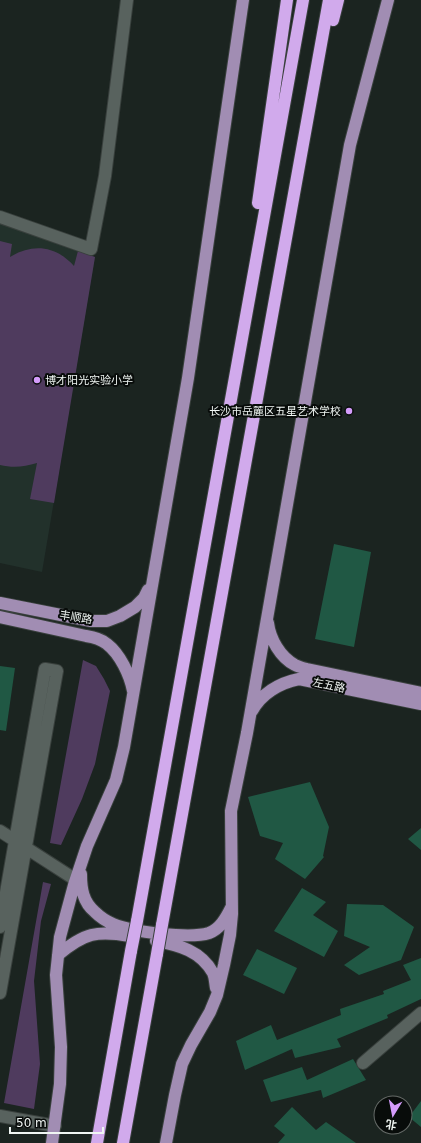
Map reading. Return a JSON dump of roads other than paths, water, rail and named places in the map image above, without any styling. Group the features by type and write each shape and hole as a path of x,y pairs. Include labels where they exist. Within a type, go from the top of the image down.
{"highway":[{"path":"247,312 252,246 287,0"},
{"path":"97,1143 302,0"},
{"path":"123,1143 208,664 306,136 329,0"},
{"path":"306,136 338,0"}],"main road":[{"path":"52,1143 60,1084 61,1048 56,975 60,938 82,860 116,780 124,747 188,378 244,0"},
{"path":"166,1143 182,1064 210,1012 217,995 230,935 232,907 231,811 250,714 350,145 388,0"},
{"name":"丰顺路","path":"0,603 91,621 107,621 135,608 144,598 154,573"},
{"path":"0,618 97,638 107,644 115,653 132,685 134,695"},
{"name":"左五路","path":"267,618 269,631 274,643 284,656 295,665 307,670 421,693"},
{"name":"左五路","path":"250,714 267,693 290,680 299,679 421,704"},
{"path":"82,860 81,888 85,900 94,912 105,920 114,924 175,935 200,935 211,932 219,926 226,918 232,907"},
{"path":"58,955 73,943 100,932 175,944 189,949 204,960 213,974 217,995"}],"street":[{"path":"0,217 91,249 104,176 127,0"},
{"path":"0,927 45,668 57,671 0,993"},
{"path":"0,831 76,880"},
{"path":"363,1063 421,1013"},
{"path":"0,1116 55,1126"}],"place":[{"name":"博才阳光实验小学","path":"37,380"},
{"name":"长沙市岳麓区五星艺术学校","path":"349,411"}]}
